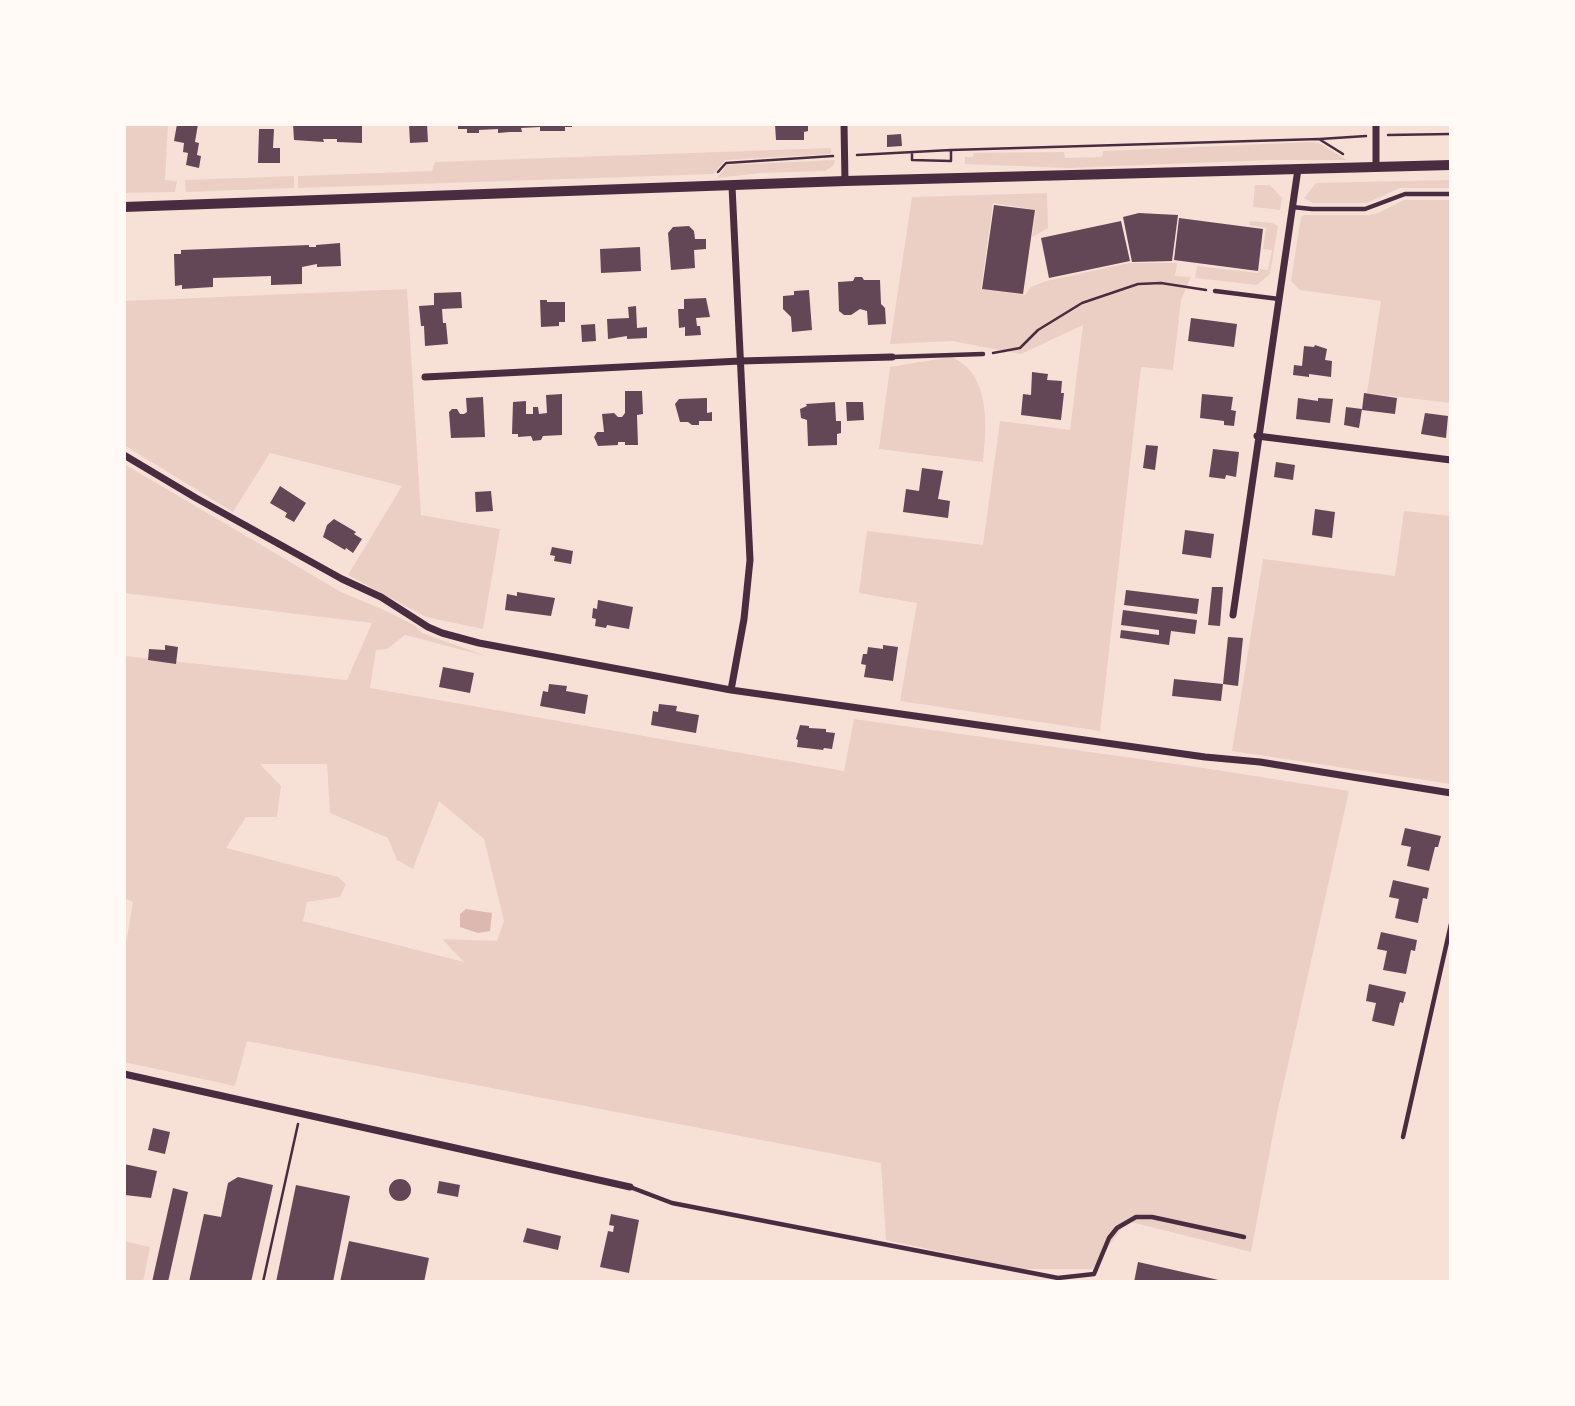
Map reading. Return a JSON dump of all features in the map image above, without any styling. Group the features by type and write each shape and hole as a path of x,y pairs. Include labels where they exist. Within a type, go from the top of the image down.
{"street":[{"path":"844,124 845,181"},
{"path":"1376,124 1377,167"},
{"path":"124,207 845,181 1451,165"},
{"path":"1233,615 1298,169"},
{"path":"730,690 744,619 750,560 732,186"},
{"path":"425,377 892,356"},
{"path":"1257,436 1451,460"},
{"path":"124,455 195,498 342,579 381,597 442,634 730,690 1205,757 1260,762 1451,793"},
{"path":"124,1074 630,1187"}],"lane":[{"path":"1292,207 1365,209 1405,194 1451,194"},
{"path":"1215,291 1279,299"},
{"path":"892,356 983,354"},
{"path":"1403,1137 1451,924"},
{"path":"630,1187 673,1203 1058,1278 1094,1274 1117,1228 1136,1217 1152,1217 1244,1237"}],"path":[{"path":"1384,136 1451,134"},
{"path":"852,156 951,150 1369,136"},
{"path":"1319,139 1348,157"},
{"path":"912,153 912,160 951,161 951,150"},
{"path":"983,354 1020,348 1038,330 1082,303 1138,284 1161,283 1215,291"},
{"path":"263,1282 300,1114"}],"shaded area":[{"path":"124,124 168,124 165,180 177,181 175,192 124,193"},
{"path":"1319,143 1347,160 1270,160 1069,168 965,164 965,157 973,157 974,153 1064,152 1065,158 1102,157 1103,151"},
{"path":"831,148 831,154 725,160 714,174 298,188 298,176 432,171 435,162"},
{"path":"835,160 834,165 825,171 760,173 717,178 727,165"},
{"path":"294,176 294,188 186,192 185,180"},
{"path":"1451,180 1451,188 1400,188 1367,203 1313,203 1304,198 1316,183"},
{"path":"1255,185 1270,185 1282,198 1280,210 1253,207"},
{"path":"1047,193 1048,228 1032,237 1036,210 993,203 981,289 1025,295 1031,287 1046,281 1129,263 1177,263 1175,276 1191,277 1181,300 1173,370 1141,367 1100,731 900,701 917,603 859,593 867,531 983,545 1000,421 1070,430 1083,325 1021,354 952,341 890,344 912,197"},
{"path":"1404,200 1451,200 1451,403 1367,393 1381,301 1300,290 1291,281 1301,217 1369,215"},
{"path":"1250,221 1278,226 1270,274 1257,285 1195,278 1197,266 1258,273 1260,269 1268,270 1272,250 1263,249 1266,228 1249,225"},
{"path":"407,289 421,515 500,529 483,629 426,617 348,575 402,486 270,453 233,512 124,445 124,301"},
{"path":"951,357 964,365 980,388 985,417 983,462 879,449 890,367"},
{"path":"124,464 341,592 414,625 422,633 489,657 405,635 387,649 376,650 370,688 844,771 854,719 1349,791 1276,1118 1251,1252 1127,1221 1092,1269 1021,1269 886,1240 881,1163 247,1041 235,1086 124,1062 124,955 133,902 124,898 124,656 347,680 372,623 124,593","holes":["260,764 327,764 330,813 388,838 397,860 413,869 439,801 484,839 504,921 497,941 442,939 464,962 303,921 307,902 340,897 346,884 338,877 226,848 246,817 277,817 281,786"]},
{"path":"1404,511 1451,516 1451,784 1232,751 1263,559 1395,576"},
{"path":"466,909 492,913 490,931 478,933 460,927 460,914"},
{"path":"124,1241 150,1247 143,1282 124,1282"}],"building":[{"path":"177,124 198,124 195,142 199,143 197,155 201,156 199,168 186,165 188,153 183,152 184,143 174,141"},
{"path":"293,124 362,124 362,143 337,142 337,139 323,139 324,142 294,140"},
{"path":"409,124 427,124 428,142 410,143"},
{"path":"458,124 572,124 572,127 565,127 565,131 540,131 540,127 521,128 522,132 498,133 498,129 467,133 467,129 458,129"},
{"path":"775,124 808,124 808,131 804,132 804,140 776,140"},
{"path":"259,129 274,129 273,148 280,148 280,163 258,163"},
{"path":"901,134 902,146 887,147 887,135"},
{"path":"994,205 1035,210 1023,294 982,289"},
{"path":"1139,213 1178,215 1172,261 1132,262 1123,217"},
{"path":"1179,218 1263,229 1258,271 1174,260"},
{"path":"1121,221 1130,261 1049,278 1041,238"},
{"path":"689,226 694,231 695,239 706,239 706,249 694,250 695,268 671,270 668,233 673,227"},
{"path":"340,243 341,266 317,267 317,264 302,267 302,284 271,285 271,276 213,278 213,287 182,289 182,285 175,286 174,254 181,254 181,250 309,245 316,247"},
{"path":"640,247 641,271 601,273 600,249"},
{"path":"855,277 880,280 881,304 885,308 886,324 868,325 867,311 860,309 851,315 844,315 839,311 838,282 853,281"},
{"path":"809,290 812,330 792,332 791,317 783,309 783,296 794,295 794,291"},
{"path":"461,292 462,308 442,309 448,344 425,346 419,306 434,305 434,293"},
{"path":"706,298 710,317 696,318 701,335 685,336 685,327 679,328 678,309 684,309 684,299"},
{"path":"540,300 565,302 565,322 559,322 559,326 541,327"},
{"path":"636,306 637,328 647,327 647,338 627,339 627,336 608,339 607,319 629,318 628,307"},
{"path":"1191,318 1237,324 1234,347 1188,341"},
{"path":"595,324 596,341 582,342 581,325"},
{"path":"1315,345 1327,349 1325,360 1332,361 1331,377 1293,375 1294,365 1302,366 1304,346"},
{"path":"1032,372 1048,374 1047,380 1062,381 1061,393 1064,393 1061,420 1021,415 1023,394 1031,395"},
{"path":"625,391 642,391 643,414 637,415 638,445 618,442 618,445 598,446 594,437 597,432 604,432 602,414 614,413 622,417 625,413"},
{"path":"1364,393 1397,398 1395,414 1362,410"},
{"path":"562,394 562,435 543,436 541,440 533,441 531,436 518,437 518,434 512,434 513,402 526,401 526,414 533,414 533,407 538,407 539,414 547,413 546,395"},
{"path":"1202,394 1233,397 1231,410 1236,411 1234,426 1224,425 1224,421 1200,418"},
{"path":"483,397 485,437 451,438 449,412 457,409 460,414 464,414 467,412 466,398"},
{"path":"707,398 707,413 712,412 712,421 699,421 699,425 680,422 675,404 679,399"},
{"path":"1298,398 1318,401 1318,398 1333,399 1330,423 1296,419"},
{"path":"835,402 836,421 841,421 837,445 808,446 807,420 801,418 800,409 807,406 806,404"},
{"path":"846,402 863,402 864,420 847,421"},
{"path":"1346,407 1362,409 1359,428 1344,425"},
{"path":"1425,413 1448,416 1446,438 1421,434"},
{"path":"1146,445 1158,446 1155,470 1143,468"},
{"path":"1213,449 1239,452 1236,477 1209,477"},
{"path":"1276,462 1295,465 1293,480 1274,477"},
{"path":"922,468 943,471 938,499 950,501 948,518 903,512 906,489 919,491"},
{"path":"280,486 306,503 294,522 285,517 287,513 270,503"},
{"path":"491,491 493,511 476,512 475,492"},
{"path":"1315,509 1335,512 1332,538 1312,535"},
{"path":"334,519 356,532 354,534 362,539 353,553 323,537 327,525"},
{"path":"1185,530 1214,534 1211,558 1182,554"},
{"path":"552,547 573,551 571,564 554,561 555,556 550,555"},
{"path":"1212,587 1223,587 1220,626 1208,625"},
{"path":"1126,590 1199,599 1197,614 1124,605"},
{"path":"517,592 555,598 551,616 505,610 507,594 517,596"},
{"path":"598,600 633,607 629,629 595,626 593,608 597,609"},
{"path":"1123,610 1197,620 1195,634 1171,631 1169,645 1120,638 1121,630 1159,635 1159,630 1121,625"},
{"path":"1228,637 1243,638 1238,686 1223,684"},
{"path":"165,645 178,647 176,664 148,660 149,649 165,650"},
{"path":"883,645 898,647 893,681 864,677 866,665 861,664 863,654 867,654 868,647 883,649"},
{"path":"443,667 474,673 470,693 439,687"},
{"path":"1174,679 1223,684 1221,701 1172,696"},
{"path":"549,684 567,686 566,691 588,695 585,714 540,706 543,691 548,692"},
{"path":"659,704 677,706 676,711 699,715 696,733 651,725 653,711 658,712"},
{"path":"800,725 835,733 832,749 797,747"},
{"path":"1405,828 1441,836 1438,847 1435,847 1429,871 1407,866 1411,847 1401,845"},
{"path":"1393,880 1429,888 1427,899 1423,898 1418,923 1395,918 1399,899 1389,897"},
{"path":"1381,932 1417,940 1415,951 1411,950 1406,974 1383,970 1387,951 1377,949"},
{"path":"1369,984 1406,992 1403,1003 1400,1002 1394,1026 1372,1021 1376,1003 1366,1001"},
{"path":"153,1128 170,1132 165,1154 148,1150"},
{"path":"124,1164 157,1171 151,1198 125,1195"},
{"path":"238,1177 273,1185 251,1282 189,1282 204,1214 221,1217 228,1183"},
{"path":"400,1179 408,1182 411,1190 408,1198 400,1201 392,1198 389,1190 392,1182"},
{"path":"439,1181 460,1185 458,1197 437,1193"},
{"path":"296,1185 350,1196 333,1282 276,1282"},
{"path":"173,1188 188,1192 168,1282 152,1282"},
{"path":"611,1214 639,1220 629,1273 600,1267 608,1231 613,1232 614,1226 609,1225"},
{"path":"527,1228 561,1236 558,1250 523,1242"},
{"path":"349,1241 429,1258 424,1282 340,1282"},
{"path":"1138,1262 1223,1281 1223,1282 1134,1282"}]}
